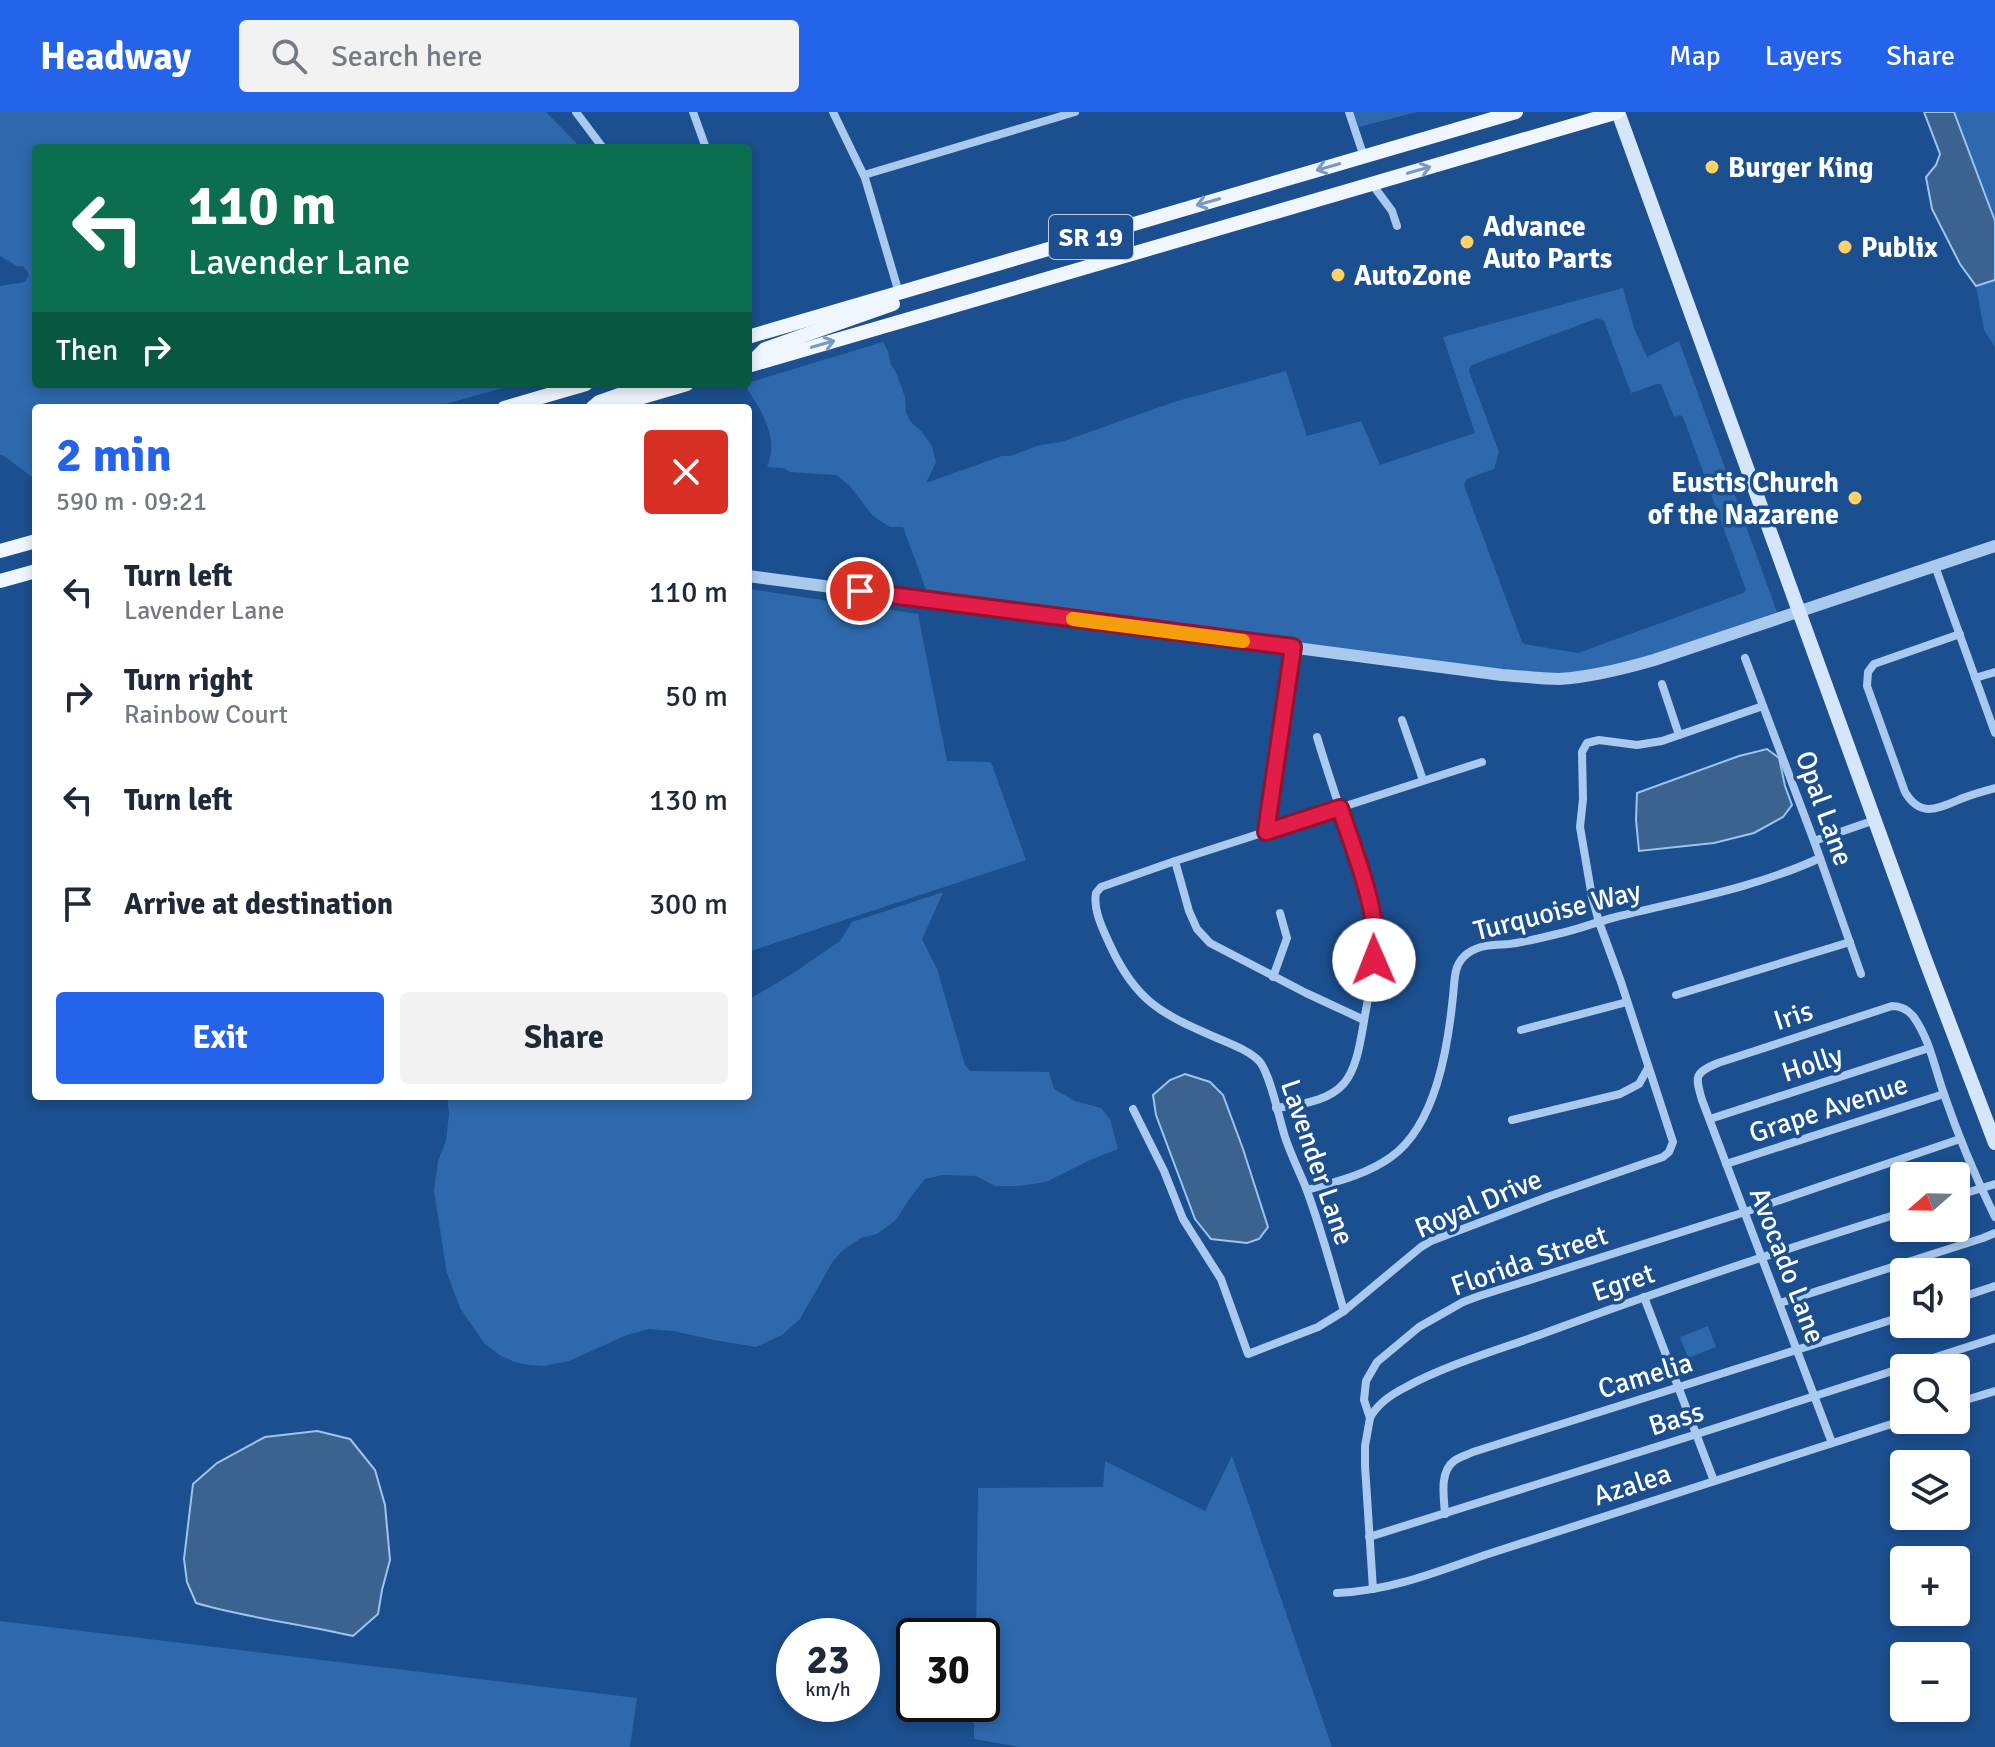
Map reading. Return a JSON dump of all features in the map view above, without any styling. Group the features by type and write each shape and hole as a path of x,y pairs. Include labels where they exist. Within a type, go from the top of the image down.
{"main road":[{"name":"SR 19","path":"752,336 1516,112"},
{"name":"SR 19","path":"752,365 1618,112"},
{"path":"1618,112 1995,1143"},
{"path":"1372,184 1377,164 1392,148"},
{"path":"752,362 765,349 949,285 967,273"},
{"path":"518,404 572,388"},
{"path":"597,404 639,388"},
{"path":"619,404 673,388"},
{"path":"0,551 32,542"},
{"path":"0,581 32,572"}],"street":[{"path":"576,112 600,144"},
{"path":"693,112 705,144"},
{"path":"833,112 864,175 899,293"},
{"path":"864,175 1075,112"},
{"path":"1349,112 1364,157"},
{"path":"1372,184 1387,202 1397,226"},
{"path":"752,577 1502,675 1560,679 1615,671 1654,660 1995,546"},
{"path":"1935,566 1995,733"},
{"path":"1960,634 1874,664 1868,672 1867,686 1911,803 1924,809 1942,807 1995,788"},
{"path":"1266,832 1293,647"},
{"name":"Opal Lane","path":"1745,658 1861,974"},
{"path":"1975,678 1995,672"},
{"path":"1662,684 1679,735 1763,706"},
{"path":"1402,720 1423,780"},
{"name":"Royal Drive","path":"1133,1109 1159,1160 1183,1219 1221,1279 1248,1354 1318,1327 1344,1311 1431,1241 1663,1157 1673,1142 1599,922 1581,837 1582,752 1587,743 1599,740 1647,744 1679,735"},
{"path":"1276,1108 1312,1102 1347,1082 1360,1046 1374,960 1375,935 1364,886 1317,737"},
{"name":"Lavender Lane","path":"1344,1311 1307,1190 1286,1140 1264,1070 1257,1059 1149,1003 1125,975 1106,935 1095,900 1096,893 1101,887 1175,861 1482,762"},
{"path":"1814,841 1875,820"},
{"name":"Turquoise Way","path":"1307,1190 1382,1163 1413,1136 1423,1120 1438,1081 1451,1014 1455,971 1464,956 1480,947 1561,934 1768,879 1820,858"},
{"path":"1175,861 1189,911 1197,929 1210,943 1364,1020"},
{"path":"1273,977 1287,938 1280,913"},
{"path":"1676,995 1850,942"},
{"path":"1521,1030 1627,1002"},
{"name":"Iris","path":"1703,1103 1697,1081 1703,1069 1892,1006 1904,1008 1910,1013 1929,1048"},
{"path":"1929,1048 1960,1139 1995,1217"},
{"name":"Holly","path":"1710,1119 1929,1048"},
{"path":"1512,1120 1620,1094 1639,1084 1648,1067"},
{"name":"Grape Avenue","path":"1726,1164 1944,1094"},
{"name":"Avocado Lane","path":"1703,1103 1832,1443"},
{"name":"Florida Street","path":"1373,1589 1365,1446 1370,1418 1364,1392 1370,1372 1377,1362 1419,1327 1479,1296 1745,1212 1960,1139"},
{"path":"1970,1192 1995,1184"},
{"name":"Egret","path":"1370,1418 1379,1405 1393,1394 1441,1370 1644,1297 1890,1217"},
{"path":"1780,1303 1995,1233"},
{"path":"1970,1294 1995,1286"},
{"path":"1644,1297 1714,1481"},
{"name":"Camelia","path":"1445,1514 1445,1478 1450,1464 1456,1459 1890,1321"},
{"name":"Bass","path":"1369,1537 1995,1338"},
{"path":"1970,1399 1995,1391"},
{"name":"Azalea","path":"1337,1593 1373,1589 1429,1575 1890,1424"}],"shaded area":[{"path":"0,112 546,112 577,144 32,144 32,388 503,388 445,404 32,404 32,477 0,455 0,286 25,282 29,274 23,266 0,256"},
{"path":"1353,112 1417,112 1359,127"},
{"path":"1924,112 1954,112 1995,221 1995,280 1976,286 1960,264 1932,209 1926,177 1940,154"},
{"path":"1954,112 1995,112 1995,221"},
{"path":"1995,280 1995,347 1984,330 1976,286"},
{"path":"1623,288 1634,328 1647,357 1679,341 1777,612 1614,666 1559,674 928,595 903,527 890,527 873,516 849,485 836,475 767,467 770,434 762,413 746,388 752,388 752,382 883,342 905,397 910,421 932,446 936,462 926,483 1002,456 1064,441 1174,402 1286,371 1307,436 1361,421 1380,465 1475,433 1443,337","holes":["1598,318 1604,321 1631,393 1661,384 1674,417 1683,417 1746,590 1578,653 1524,644 1464,485 1467,479 1494,469 1499,452 1470,367"]},
{"path":"752,590 918,614 947,761 991,762 1026,860 752,951"},
{"path":"1767,749 1779,758 1792,805 1783,817 1754,833 1714,843 1639,851 1637,793"},
{"path":"943,893 922,939 937,969 965,1065 970,1071 1049,1072 1054,1089 1075,1101 1101,1108 1110,1119 1118,1149 1046,1182 995,1186 976,1176 943,1175 925,1179 896,1220 877,1234 861,1238 833,1261 800,1319 782,1335 756,1347 649,1329 627,1335 569,1361 544,1366 515,1362 484,1343 460,1308 447,1273 434,1191 438,1161 446,1141 447,1100 752,1100 752,998 840,941 852,922"},
{"path":"1185,1074 1210,1082 1223,1095 1268,1227 1259,1239 1247,1243 1211,1239 1195,1219 1156,1115 1153,1095 1170,1080"},
{"path":"1708,1326 1716,1347 1688,1358 1680,1337"},
{"path":"317,1431 350,1439 375,1470 385,1505 390,1560 378,1614 353,1636 196,1603 187,1582 184,1559 193,1484 217,1463 265,1437"},
{"path":"1232,1456 1332,1747 1020,1747 974,1739 974,1722 1000,1722 1000,1618 976,1618 978,1488 1103,1487 1105,1461 1205,1511"},
{"path":"0,1621 637,1698 630,1747 0,1747"}],"slow traffic":[{"path":"1073,619 1243,641"}],"place":[{"name":"Burger King","path":"1712,167"},
{"name":"Advance Auto Parts","path":"1467,242"},
{"name":"Publix","path":"1845,247"},
{"name":"AutoZone","path":"1338,275"},
{"name":"Eustis Church of the Nazarene","path":"1855,498"}],"route":[{"path":"860,591 1293,647 1266,832 1340,808 1373,919 1374,960"}]}
